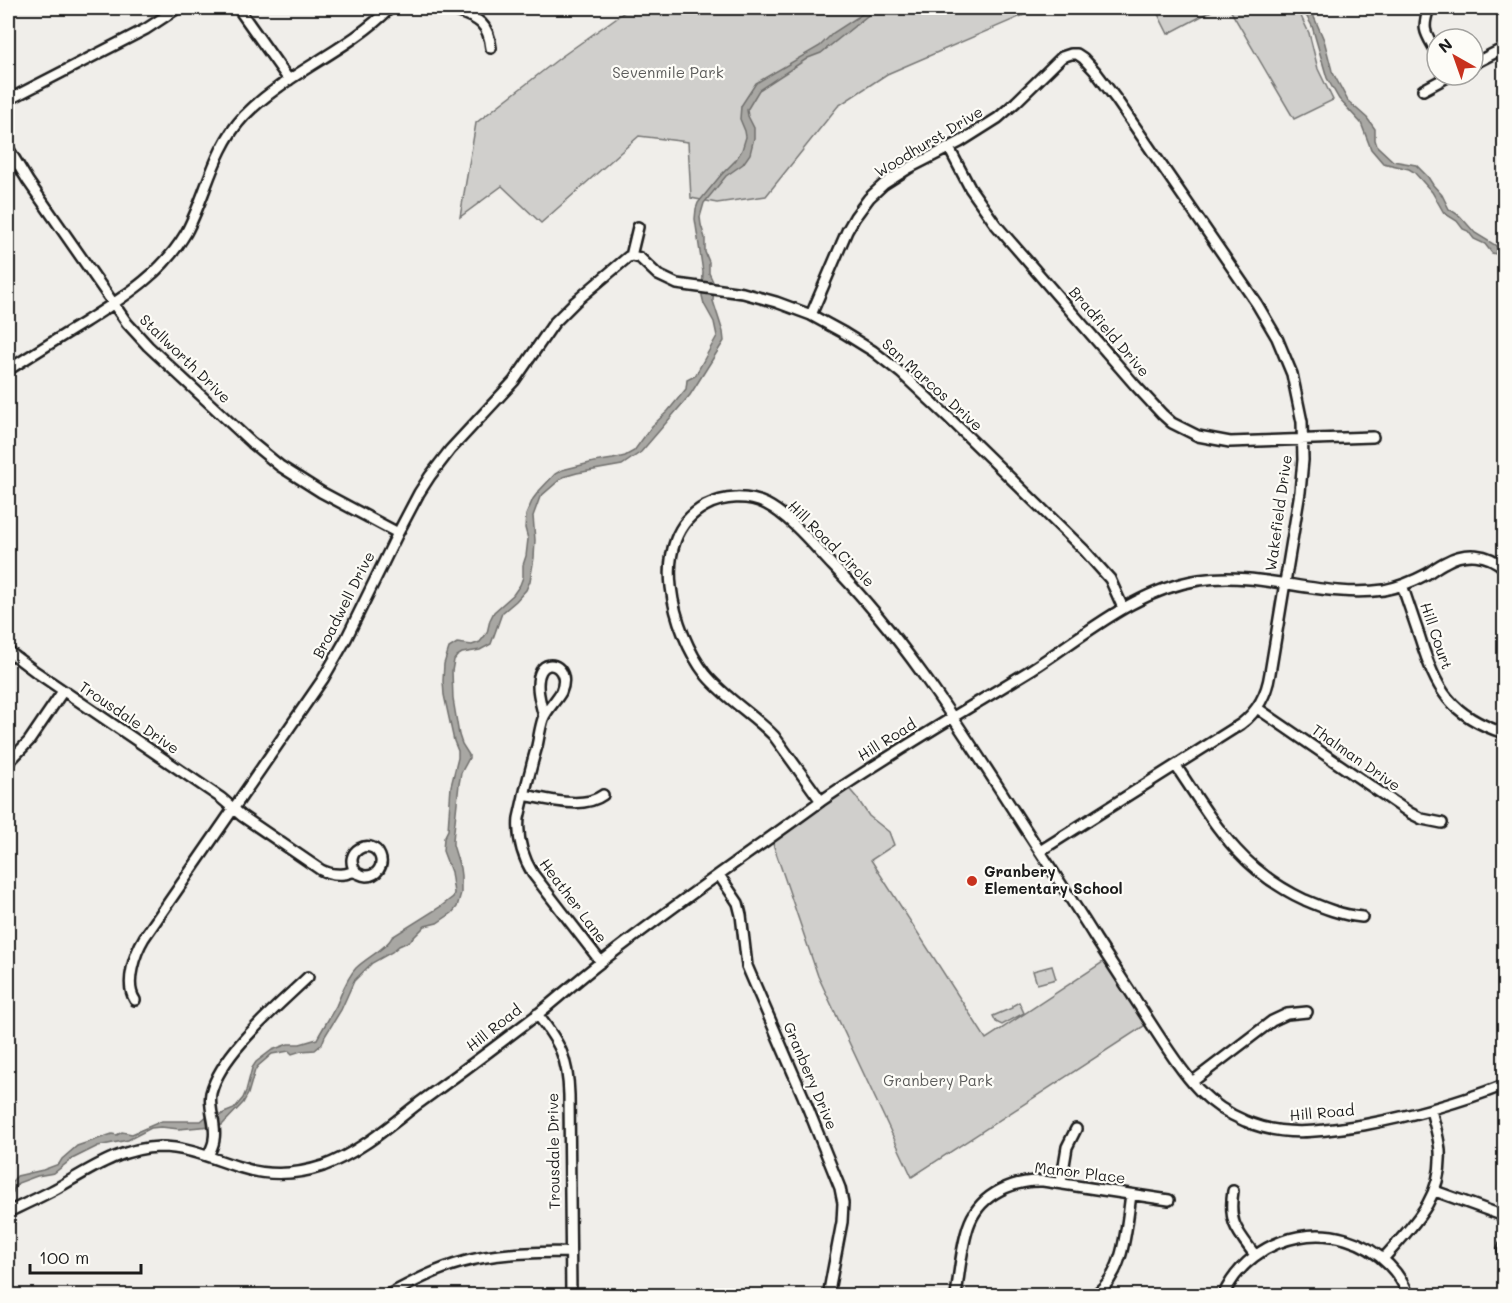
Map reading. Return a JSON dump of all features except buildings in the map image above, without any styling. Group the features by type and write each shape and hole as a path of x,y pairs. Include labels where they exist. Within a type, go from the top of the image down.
{"street":[{"path":"8,100 146,29 178,8"},
{"path":"238,8 289,80"},
{"path":"8,370 113,304 159,269 189,225 215,160 242,118 256,104 365,30 390,8"},
{"path":"449,8 461,10 485,27 489,34 490,48"},
{"path":"1425,29 1429,8"},
{"path":"1485,58 1504,48"},
{"name":"Woodhurst Drive","path":"811,315 847,231 855,216 876,191 897,175 975,133 1005,112 1062,57 1077,54"},
{"name":"Wakefield Drive","path":"1040,851 1241,724 1257,708 1269,680 1300,492 1303,460 1299,406 1292,374 1265,316 1116,99 1086,60 1077,54"},
{"path":"1423,90 1428,87"},
{"name":"Bradfield Drive","path":"949,147 970,188 987,214 1167,419 1191,434 1220,441 1372,436"},
{"name":"Stallworth Drive","path":"8,148 28,181 113,304 148,346 269,458 321,492 398,533"},
{"path":"632,256 638,227"},
{"name":"San Marcos Drive","path":"632,256 640,258 667,280 681,285 717,289 760,298 811,315 883,358 1038,503 1099,565 1112,582 1123,608"},
{"name":"Broadwell Drive","path":"135,1000 131,991 131,982 139,946 332,664 398,533 430,476 455,445 514,381 554,323 623,260 632,256"},
{"name":"Hill Road Circle","path":"821,801 774,736 723,693 709,678 683,635 673,599 672,552 684,525 706,505 726,499 750,499 768,505 783,515 870,606 954,717"},
{"path":"1284,583 1321,590 1356,592 1387,589 1402,585 1427,574 1446,562 1465,555 1489,558 1504,568"},
{"name":"Hill Road","path":"11,1211 102,1162 132,1151 166,1147 180,1149 247,1170 272,1173 300,1171 330,1163 352,1152 372,1138 537,1014 601,962 821,801 1050,658 1123,608 1161,590 1200,580 1234,578 1284,583"},
{"name":"Hill Court","path":"1402,585 1429,665 1441,690 1459,709 1475,721 1504,733"},
{"name":"Trousdale Drive","path":"8,651 321,870 336,874 356,872"},
{"name":"Heather Lane","path":"544,717 539,680 542,669 553,666 561,670 564,683 544,717 519,818 521,850 524,860 538,881 601,962"},
{"path":"8,763 34,734 63,691"},
{"name":"Thalman Drive","path":"1257,708 1410,813 1422,819 1442,823"},
{"name":"Hill Road","path":"954,717 1166,1047 1192,1082 1209,1099 1233,1115 1256,1125 1281,1131 1303,1132 1340,1128 1431,1110 1504,1085"},
{"path":"1176,766 1226,840 1261,874 1281,888 1313,904 1340,914 1362,917"},
{"path":"524,795 583,803 595,801 603,795"},
{"name":"Granbery Drive","path":"719,875 738,903 747,966 840,1188 843,1203 842,1222 828,1296"},
{"path":"208,1156 214,1141 211,1095 219,1074 251,1033 308,977"},
{"path":"1192,1082 1268,1023 1287,1014 1307,1012"},
{"name":"Trousdale Drive","path":"537,1014 559,1044 567,1071 571,1296"},
{"path":"1383,1259 1423,1214 1435,1191 1440,1157 1431,1110"},
{"path":"1061,1183 1067,1147 1076,1129"},
{"name":"Manor Place","path":"956,1296 969,1224 981,1206 999,1191 1014,1185 1036,1181 1168,1200"},
{"path":"1233,1191 1231,1209 1233,1224 1256,1255"},
{"path":"1435,1191 1504,1216"},
{"path":"1097,1293 1107,1285 1121,1253 1131,1195"},
{"path":"1223,1296 1230,1281 1238,1272 1256,1255 1270,1246 1303,1235 1319,1235 1347,1240 1383,1259 1400,1279 1409,1296"},
{"path":"386,1296 425,1275 463,1262 498,1255 570,1252"}],"green space":[{"name":"Sevenmile Park","path":"630,8 1040,8 887,74 838,106 766,196 717,203 691,198 688,142 639,136 541,223 502,186 460,217 476,123 561,57"},
{"path":"1155,8 1217,8 1168,34"},
{"path":"1229,8 1297,8 1309,33 1318,69 1333,100 1294,119"},
{"name":"Granbery Park","path":"845,784 869,816 889,832 894,845 871,860 986,1039 1109,958 1150,1022 912,1177 818,976 771,838"},
{"path":"1052,966 1056,979 1037,984 1033,971"},
{"path":"1019,1002 1024,1013 1002,1025 996,1022 993,1016 1012,1008"}],"shaded area":[{"path":"870,8 877,8 821,53 808,58 759,90 747,110 754,128 750,154 743,164 726,176 704,203 700,217 709,273 714,284 713,301 724,341 690,395 641,452 622,465 563,477 540,497 533,516 534,558 526,590 502,613 491,644 480,650 462,653 454,660 453,699 459,735 469,755 461,773 453,840 461,876 461,893 457,907 437,923 425,926 410,941 372,963 354,981 322,1044 315,1050 292,1054 289,1051 272,1054 258,1066 243,1103 222,1125 179,1129 151,1128 128,1140 98,1146 72,1159 54,1173 18,1183 10,1201 8,1216 8,1190 17,1176 59,1164 77,1146 112,1134 117,1135 122,1132 132,1134 162,1121 201,1121 208,1115 219,1116 234,1109 243,1098 256,1062 272,1050 288,1044 300,1044 317,1039 356,968 386,945 392,937 453,897 451,872 443,851 444,838 448,830 451,786 458,758 444,695 444,664 449,648 457,643 472,645 480,642 487,633 494,612 513,595 520,585 528,539 525,528 526,515 539,491 562,470 625,456 634,451 652,426 686,389 687,380 695,376 717,336 714,322 702,296 703,272 695,219 696,209 698,203 742,150 746,137 740,119 741,106 756,83 820,46 833,33"},
{"path":"1302,8 1310,8 1324,40 1332,71 1348,101 1367,118 1375,129 1377,146 1393,161 1416,165 1442,195 1449,209 1460,216 1475,233 1495,245 1504,254 1504,260 1492,253 1485,244 1474,239 1457,221 1444,213 1432,192 1414,172 1383,163 1371,149 1361,123 1339,99 1327,78 1312,26"}],"place":[{"name":"Granbery Elementary School","path":"972,881"}]}
